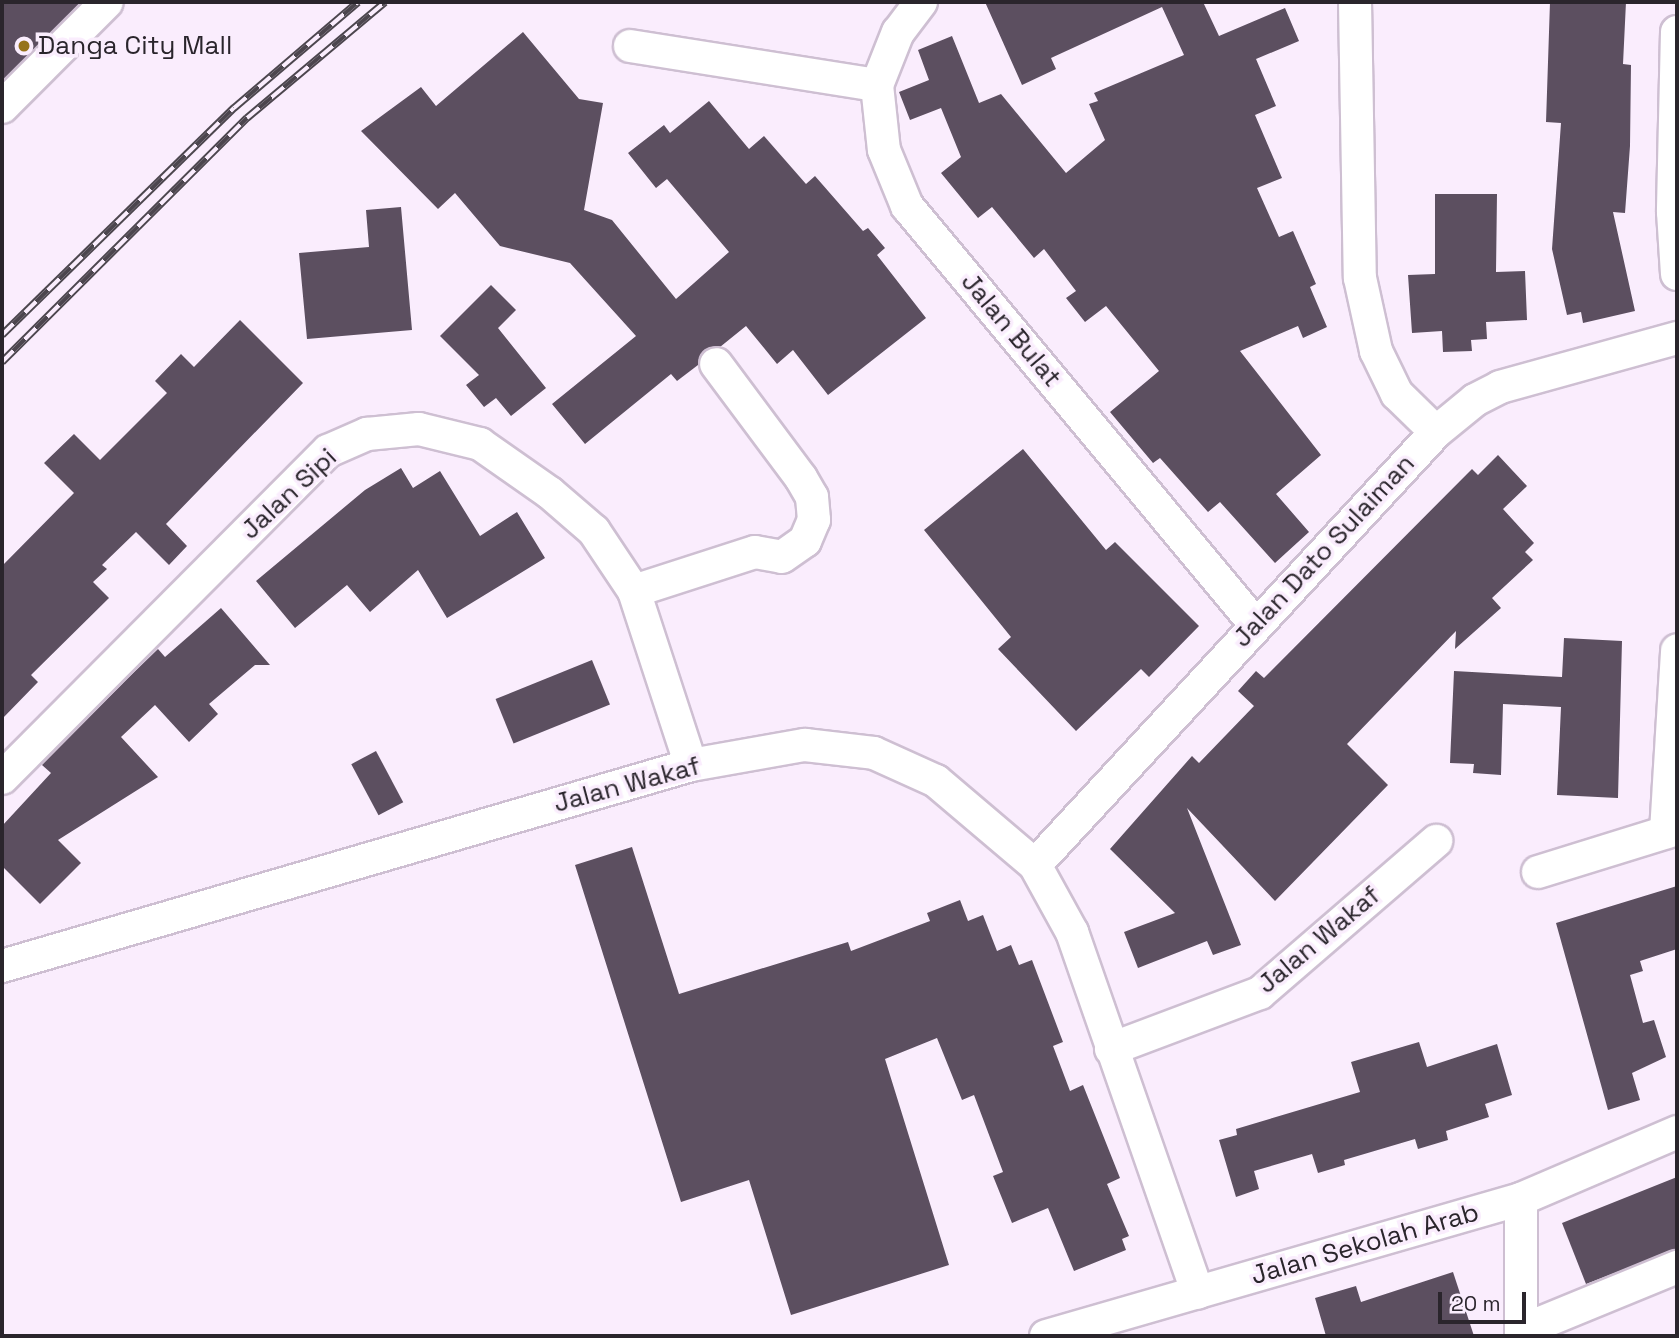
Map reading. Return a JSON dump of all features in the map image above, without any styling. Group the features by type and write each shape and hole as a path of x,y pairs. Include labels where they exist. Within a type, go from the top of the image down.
{"street":[{"path":"2,107 107,2"},
{"name":"Jalan Bulat","path":"922,2 898,32 877,86 884,150 907,206 1255,624"},
{"path":"1355,2 1360,278 1376,351 1397,394 1436,432"},
{"path":"1677,32 1673,212 1677,274"},
{"path":"629,47 877,86"},
{"name":"Jalan Dato Sulaiman","path":"1035,865 1255,624 1436,432 1475,400 1500,387 1677,338"},
{"path":"634,591 755,552 782,557 805,541 814,520 812,497 801,478 716,364"},
{"name":"Jalan Sipi","path":"2,778 328,451 367,434 419,429 480,444 550,492 594,531 634,591 691,765"},
{"path":"1538,872 1672,830 1677,650"},
{"name":"Jalan Wakaf","path":"2,965 691,765 804,745 874,752 936,781 1035,865 1072,932 1198,1293"},
{"name":"Jalan Wakaf","path":"1111,1049 1259,993 1436,841"},
{"name":"Jalan Sekolah Arab","path":"1046,1336 1521,1199 1677,1132"},
{"path":"1521,1199 1521,1333 1677,1267"}],"building":[{"name":"Danga City Mall","path":"2,2 81,2 2,81"},
{"path":"985,2 1203,2 1219,36 1285,8 1299,41 1256,59 1276,106 1255,115 1282,178 1257,188 1279,237 1293,231 1316,284 1310,287 1327,327 1303,338 1298,326 1240,351 1321,455 1276,494 1309,532 1275,563 1220,502 1208,512 1160,458 1153,463 1110,412 1159,371 1106,306 1085,322 1066,298 1076,291 1044,249 1034,258 992,207 978,218 941,173 961,157 941,108 910,120 899,92 929,80 918,50 952,36 979,103 1001,94 1066,173 1105,140 1089,104 1098,101 1094,93 1184,55 1162,7 1051,58 1056,69 1022,85"},
{"path":"1550,2 1626,2 1623,64 1631,65 1630,146 1625,213 1613,212 1635,311 1583,323 1581,312 1567,315 1552,249 1561,123 1546,122"},
{"path":"523,32 579,99 603,103 584,210 612,220 676,299 729,252 667,179 656,188 628,153 664,125 670,133 709,101 749,149 764,136 806,184 815,176 863,231 868,228 885,248 877,255 926,318 828,395 793,350 777,364 746,326 720,347 705,350 698,365 677,381 671,374 585,444 552,404 636,336 570,263 500,246 455,193 438,209 361,131 421,87 436,106"},
{"path":"1435,194 1497,194 1496,272 1525,271 1527,320 1486,322 1487,339 1471,340 1472,351 1443,352 1442,331 1412,333 1408,275 1435,274"},
{"path":"401,207 412,330 307,339 299,253 369,247 366,210"},
{"path":"491,285 516,310 498,328 546,388 511,416 496,398 484,407 466,385 479,375 440,336"},
{"path":"240,320 303,383 166,524 187,546 169,565 136,532 102,565 107,569 93,582 109,598 31,675 38,682 2,719 2,566 74,493 44,463 74,434 100,460 167,393 155,381 181,354 194,367"},
{"path":"1023,449 1106,550 1115,542 1199,626 1149,677 1141,669 1076,731 998,649 1011,637 924,530"},
{"path":"1498,455 1527,486 1503,509 1534,543 1525,552 1533,560 1492,598 1501,608 1455,649 1456,631 1347,744 1388,785 1275,901 1187,808 1241,945 1213,955 1207,941 1138,968 1124,932 1175,913 1110,849 1192,756 1199,763 1254,706 1238,691 1256,671 1264,678 1472,469 1478,475"},
{"path":"401,468 413,488 440,471 480,536 517,512 545,558 447,618 418,570 370,612 347,585 295,628 256,581 365,490"},
{"path":"221,608 270,665 255,665 209,704 218,714 189,742 155,705 121,737 158,777 58,840 81,863 40,904 2,866 2,826 51,773 42,765 128,678 158,649 165,657"},
{"path":"1564,638 1622,641 1618,798 1557,795 1561,707 1503,704 1501,775 1473,773 1474,764 1450,763 1454,671 1562,677"},
{"path":"592,660 610,705 514,743 496,699"},
{"path":"376,751 403,802 379,815 351,764"},
{"path":"632,847 679,994 848,942 851,951 930,921 927,913 960,900 968,921 983,915 997,951 1011,945 1019,965 1032,960 1063,1042 1053,1046 1070,1091 1083,1085 1120,1178 1107,1184 1129,1236 1122,1239 1126,1250 1074,1271 1048,1208 1012,1223 993,1176 1003,1172 974,1095 962,1100 937,1038 885,1059 949,1265 791,1315 749,1180 681,1202 575,865"},
{"path":"1677,886 1677,949 1640,961 1643,971 1630,975 1643,1023 1654,1020 1666,1057 1632,1073 1640,1100 1608,1110 1556,923"},
{"path":"1419,1042 1427,1067 1497,1044 1512,1095 1485,1104 1489,1117 1446,1131 1448,1140 1418,1149 1415,1139 1344,1160 1345,1165 1318,1173 1312,1154 1254,1171 1259,1189 1236,1197 1219,1140 1237,1135 1236,1129 1360,1092 1351,1062"},
{"path":"1677,1177 1677,1249 1586,1284 1562,1223"},
{"path":"1453,1272 1474,1336 1326,1336 1315,1298 1356,1286 1361,1302"}],"railway":[{"path":"2,335 234,108 358,2"},
{"path":"2,362 247,118 385,2"}],"place":[{"name":"Danga City Mall","path":"24,46"}]}
